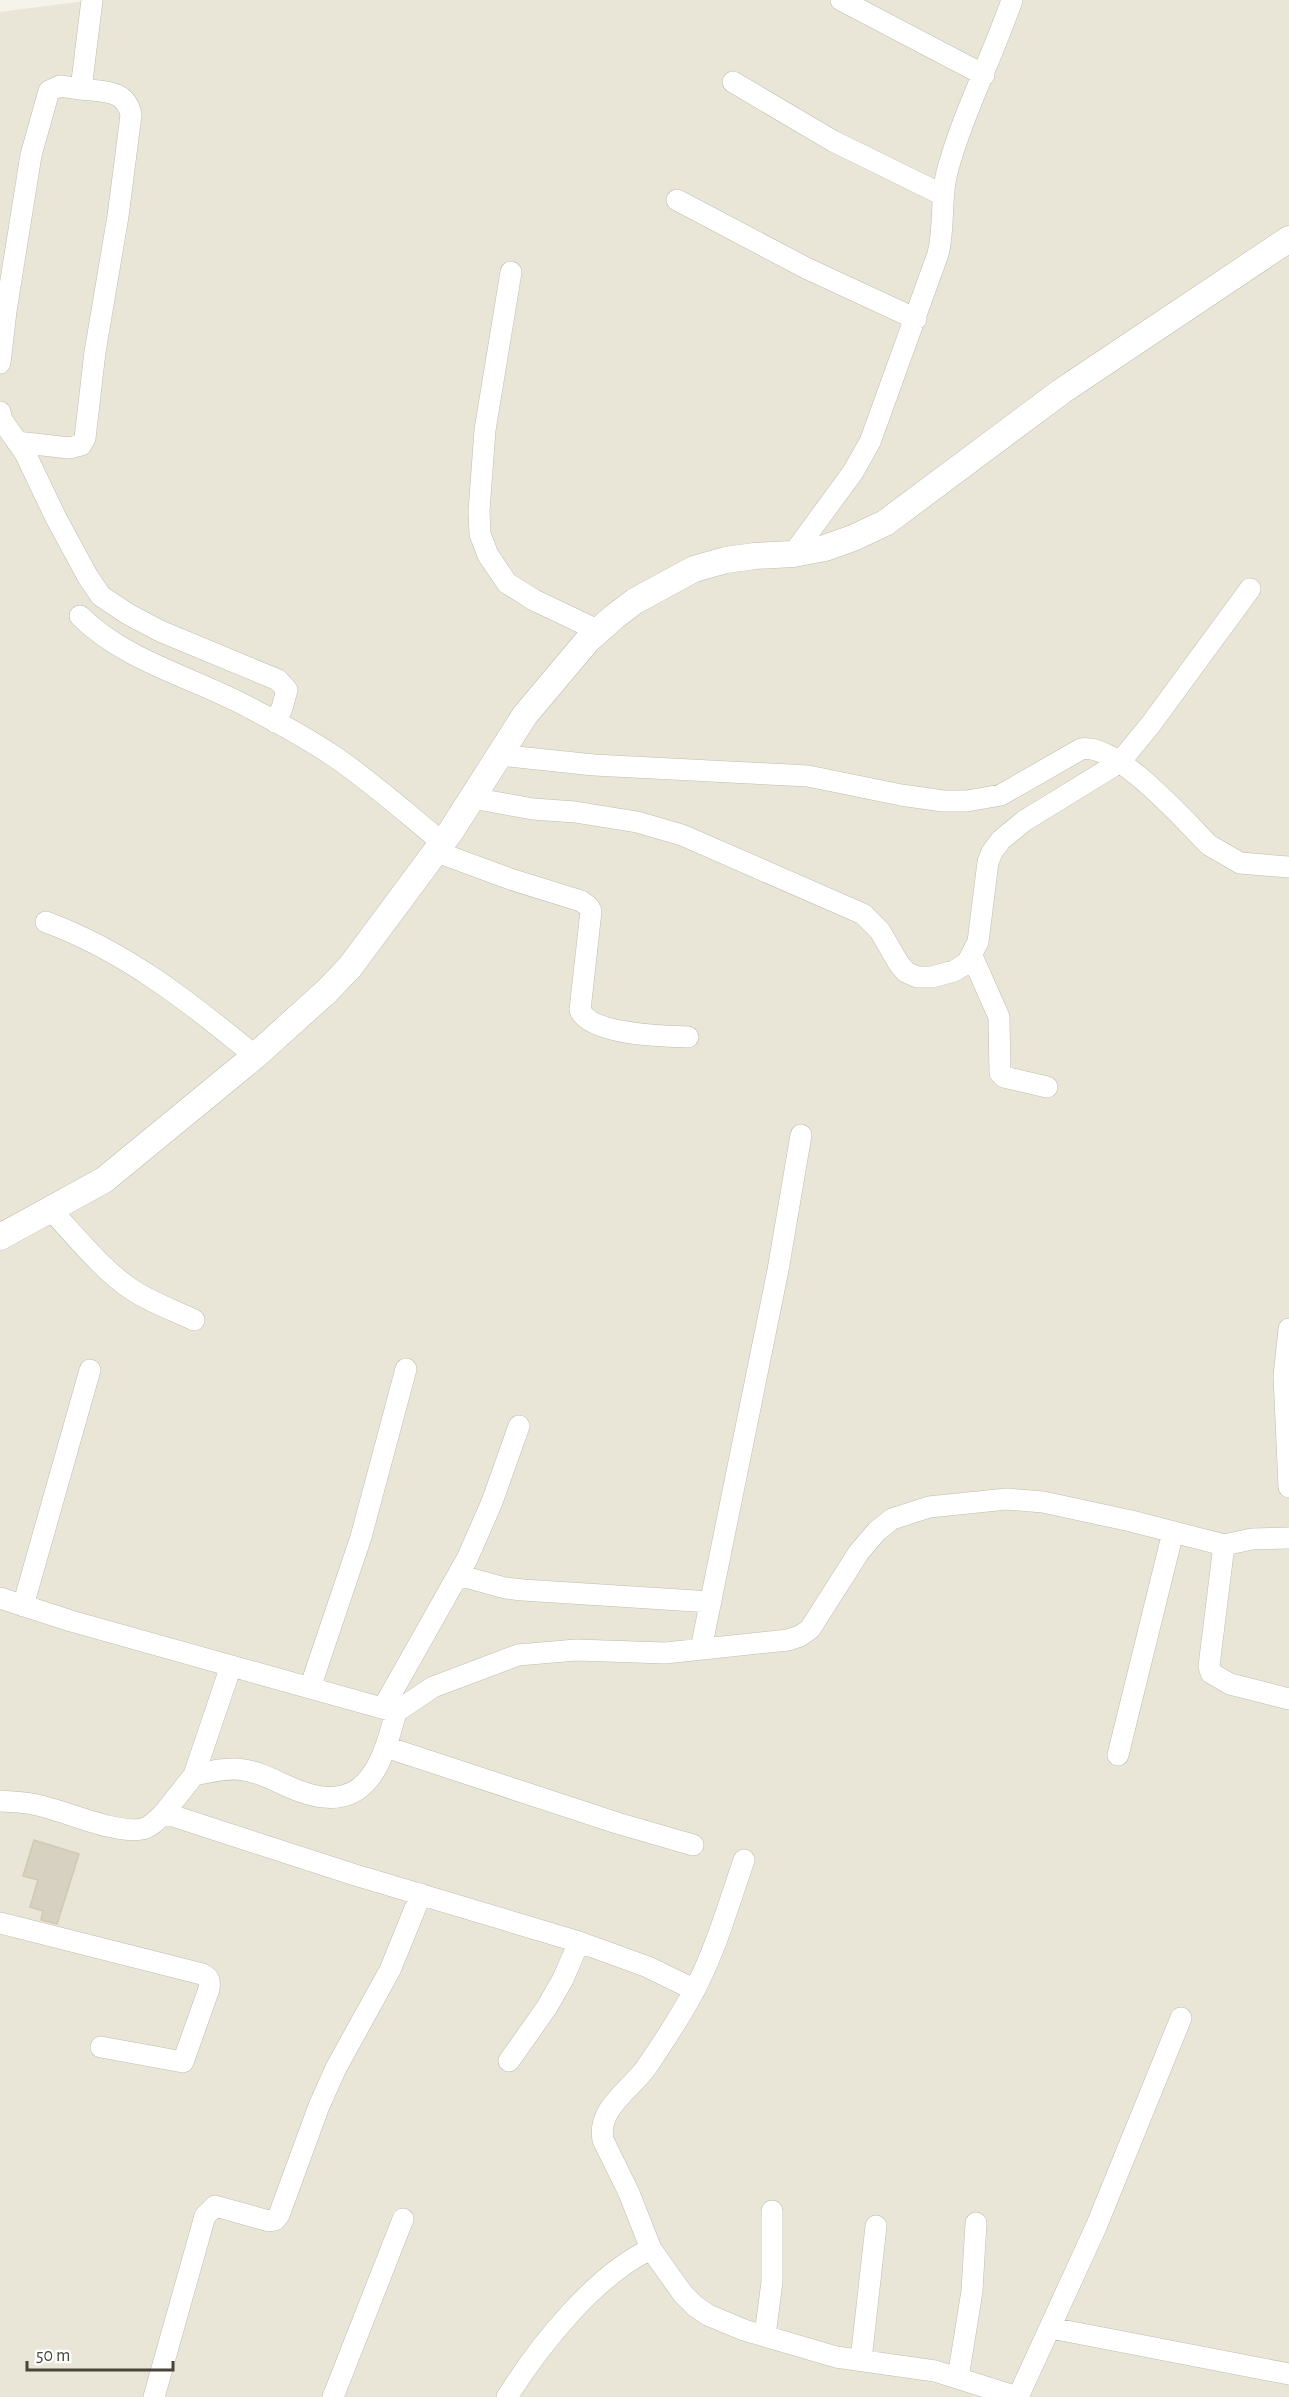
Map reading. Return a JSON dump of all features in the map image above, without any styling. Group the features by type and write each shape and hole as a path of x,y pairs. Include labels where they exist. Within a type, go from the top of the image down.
{"street":[{"path":"81,89 92,0"},
{"path":"840,0 984,75"},
{"path":"793,554 853,472 870,442 916,319 942,241 943,195 956,144 1012,0"},
{"path":"733,82 833,141 943,195"},
{"path":"0,363 31,155 47,97 53,88 60,86 120,96 129,105 131,115 118,216 95,352 85,438 77,447 17,442"},
{"path":"677,200 806,268 916,319"},
{"path":"0,1237 104,1180 255,1056 350,967 440,847 525,715 560,672 599,631 635,601 694,569 736,558 793,554 825,548 885,523 1062,391 1289,239"},
{"path":"511,272 485,430 479,511 480,534 488,555 507,583 534,600 599,631"},
{"path":"0,412 2,420 25,453 88,578 102,597 160,631 278,680 287,690 275,722"},
{"path":"471,798 533,809 602,815 682,835 862,914 887,940 899,964 906,972 917,977 932,977 954,972 967,963 972,956 981,934 988,862 1001,840 1151,724 1250,589"},
{"path":"80,616 106,638 169,671 222,693 330,754 375,786 440,847 510,879 581,901 591,911 580,1010 587,1020 617,1030 657,1036 688,1037"},
{"path":"498,755 594,765 808,776 901,795 943,801 967,801 1001,795 1081,749 1110,756 1156,792 1209,845 1224,856 1240,863 1289,867"},
{"path":"46,922 99,944 165,986 255,1056"},
{"path":"972,956 999,1017 1000,1073 1004,1077 1047,1087"},
{"path":"702,1649 778,1270 801,1135"},
{"path":"50,1209 107,1268 130,1288 151,1301 194,1320"},
{"path":"1289,1329 1284,1376 1289,1487"},
{"path":"310,1688 361,1538 406,1369"},
{"path":"23,1606 90,1370"},
{"path":"194,1775 243,1769 305,1793 337,1797 351,1795 374,1774 386,1747 390,1710 492,1502 519,1426"},
{"path":"0,1598 390,1710 434,1687 518,1654 576,1650 665,1653 788,1640 800,1636 810,1629 859,1552 877,1531 892,1519 929,1507 1007,1499 1044,1502 1224,1545 1252,1539 1289,1538"},
{"path":"1118,1755 1173,1532"},
{"path":"1224,1545 1209,1666 1211,1673 1230,1684 1289,1700"},
{"path":"458,1575 505,1588 523,1590 711,1602"},
{"path":"0,1801 35,1804 97,1823 130,1829 143,1829 154,1823 194,1775 231,1665"},
{"path":"386,1747 617,1823 693,1845"},
{"path":"164,1813 579,1942 648,1967 695,1990"},
{"path":"744,1860 711,1954 695,1990 645,2069 609,2109 602,2131 603,2140 629,2193 641,2254 695,2306 708,2315 744,2330 836,2356 935,2371 1018,2397 1096,2227 1181,2018"},
{"path":"154,2397 207,2212 220,2206 270,2221 277,2218 319,2106 336,2068 390,1970 421,1894"},
{"path":"0,1923 208,1977 209,1989 183,2062 101,2046"},
{"path":"509,2061 558,1989 579,1942"},
{"path":"765,2335 772,2282 772,2211"},
{"path":"333,2397 403,2219"},
{"path":"958,2378 972,2291 976,2223"},
{"path":"861,2360 876,2226"},
{"path":"507,2397 527,2365 562,2325 611,2273 641,2254"},
{"path":"1051,2328 1289,2374"}],"shaded area":[{"path":"93,0 1289,0 1289,2397 0,2397 0,12"}],"building":[{"path":"34,1840 79,1854 57,1924 41,1920 43,1911 30,1907 38,1880 23,1876"}]}
